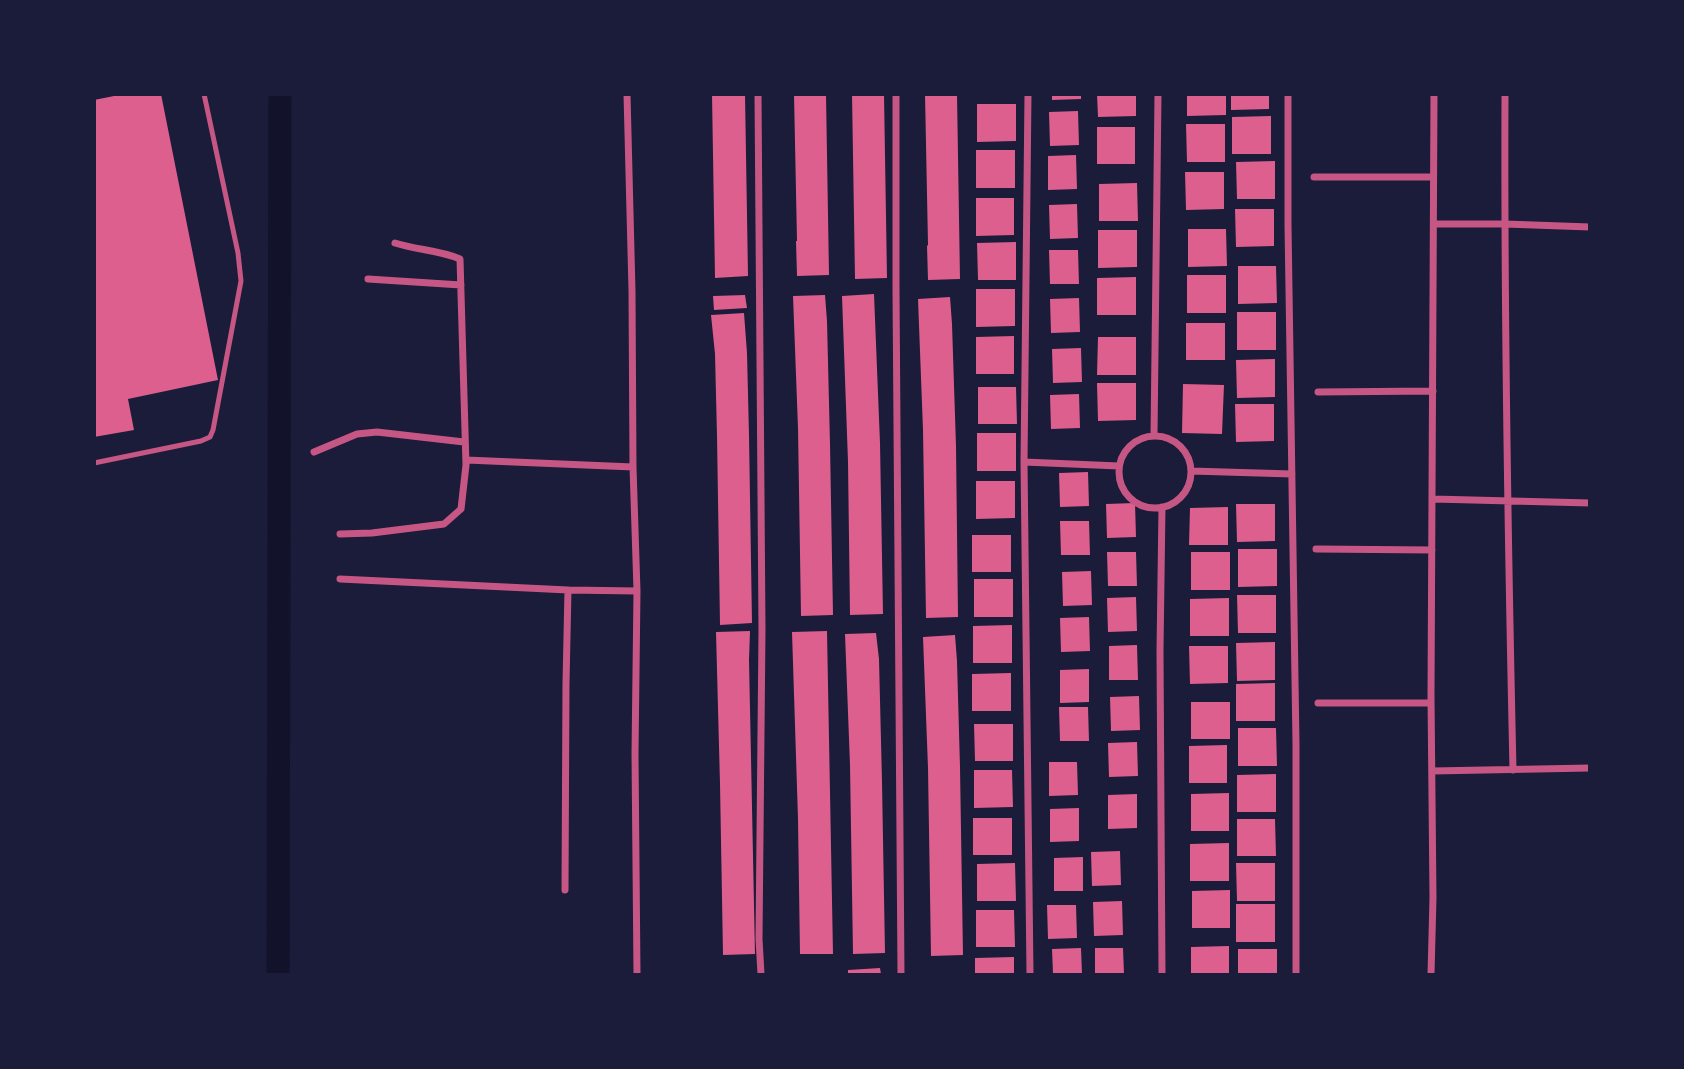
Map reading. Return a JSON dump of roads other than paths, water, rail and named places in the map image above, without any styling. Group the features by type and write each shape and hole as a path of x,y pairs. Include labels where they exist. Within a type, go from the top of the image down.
{"street":[{"path":"627,94 637,591 637,975"},
{"path":"758,94 762,624 759,939 761,975"},
{"path":"896,94 901,975"},
{"path":"1028,94 1024,462 1030,975"},
{"path":"1154,436 1158,94"},
{"path":"1288,94 1296,975"},
{"path":"1431,975 1434,94"},
{"path":"1505,94 1507,502 1513,770"},
{"path":"1314,177 1433,177"},
{"path":"1434,224 1590,227"},
{"path":"340,534 444,524 461,509 466,460 460,259 446,253 409,248 395,243"},
{"path":"369,279 461,285"},
{"path":"1318,392 1433,391"},
{"path":"314,452 357,433 377,432 464,442"},
{"path":"1154,436 1168,438 1180,446 1188,457 1191,471 1183,494 1174,502 1162,507 1148,507 1136,502 1126,493 1120,480 1119,466 1123,454 1131,444 1154,436"},
{"path":"466,460 633,467"},
{"path":"1024,462 1119,466"},
{"path":"1191,471 1292,474"},
{"path":"1433,499 1590,503"},
{"path":"1162,507 1162,975"},
{"path":"1316,549 1432,550"},
{"path":"340,579 637,591"},
{"path":"565,890 568,590"},
{"path":"1318,703 1431,703"},
{"path":"1432,771 1590,768"}],"lane":[{"path":"94,463 201,441 210,437 213,430 241,281 238,253 204,94"}],"waterway":[{"path":"278,974 280,94"}]}
